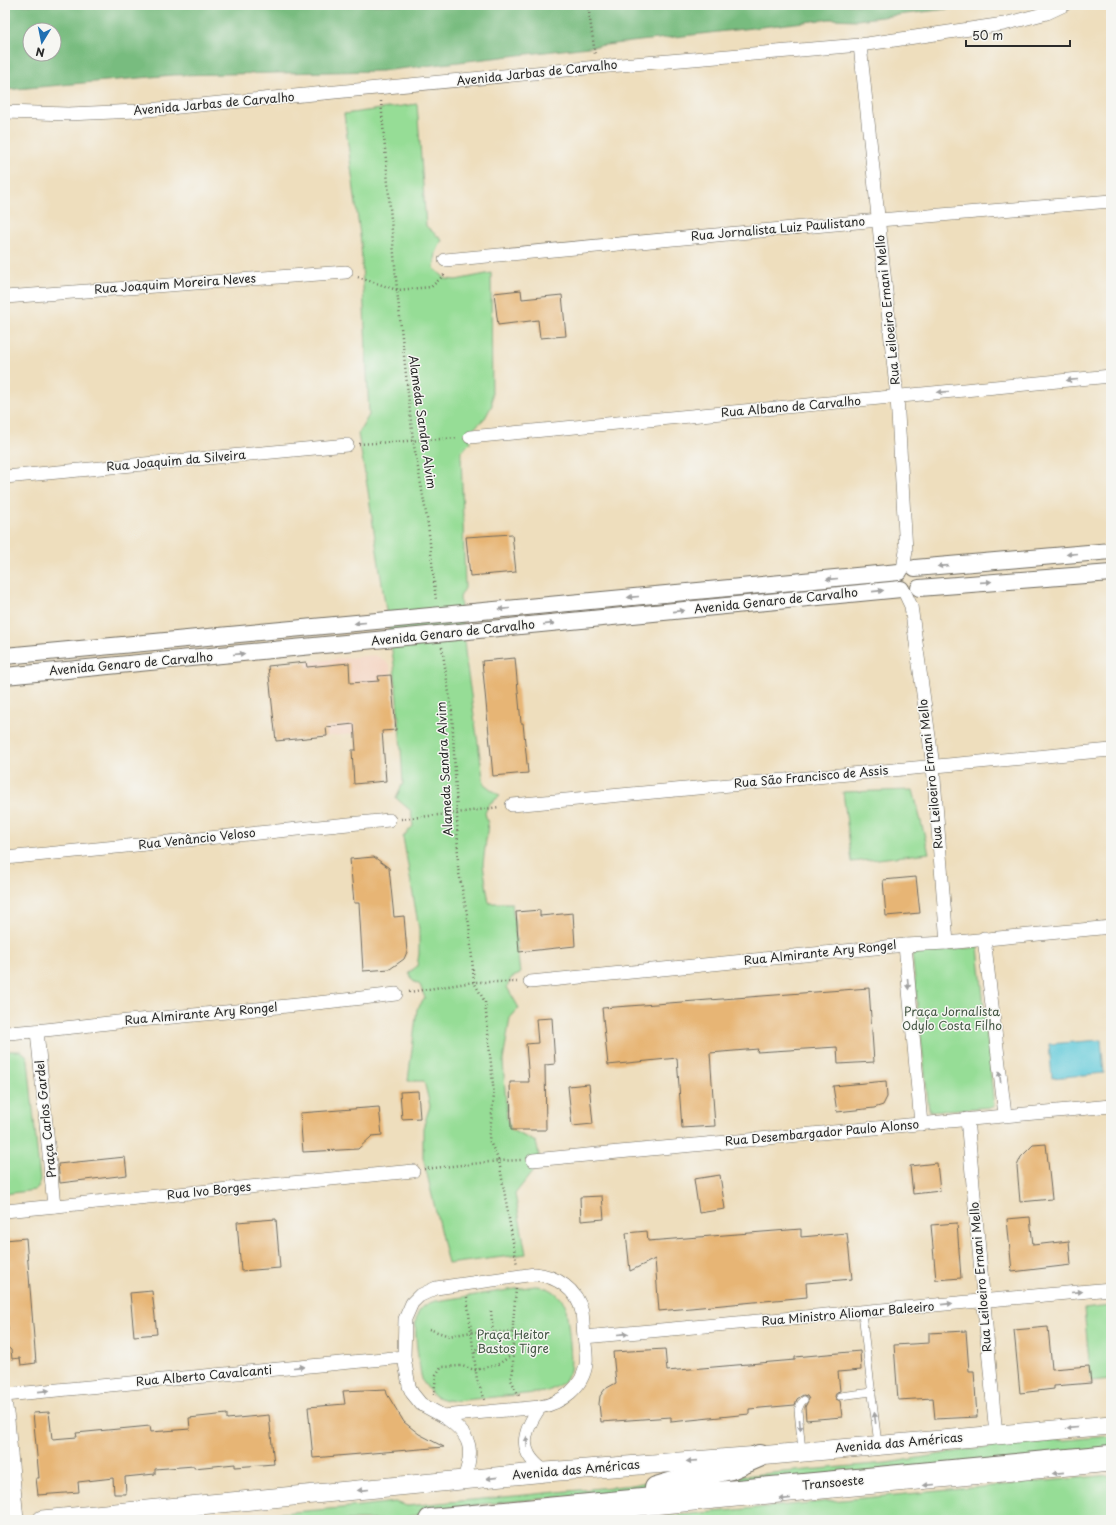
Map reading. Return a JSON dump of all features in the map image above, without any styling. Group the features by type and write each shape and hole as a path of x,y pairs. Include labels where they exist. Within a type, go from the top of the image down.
{"highway":[{"path":"602,1503 614,1495 623,1492 659,1487 731,1468 759,1456"},
{"path":"430,1520 1111,1456"}],"main road":[{"name":"Avenida das Américas","path":"42,1520 546,1472 759,1456 878,1444 1111,1425"}],"street":[{"name":"Avenida Jarbas de Carvalho","path":"5,112 68,114 137,111 597,67 860,45 1004,24 1047,13 1064,5"},
{"name":"Rua Leiloeiro Ernani Mello","path":"860,45 897,397 907,569"},
{"name":"Rua Jornalista Luiz Paulistano","path":"445,260 878,220 1111,201"},
{"name":"Rua Joaquim Moreira Neves","path":"5,297 346,272"},
{"name":"Rua Albano de Carvalho","path":"470,437 1111,376"},
{"name":"Rua Joaquim da Silveira","path":"5,477 346,445"},
{"name":"Avenida Genaro de Carvalho","path":"5,656 437,616 907,569 1111,551"},
{"path":"907,569 920,572 922,577 922,583 910,593 898,584 897,578 907,569"},
{"name":"Avenida Genaro de Carvalho","path":"5,676 440,634 910,593 1111,573"},
{"name":"Rua Leiloeiro Ernani Mello","path":"910,593 932,766 948,943"},
{"path":"466,613 463,615 460,622 462,629 469,632"},
{"path":"389,620 393,621 397,627 396,636 393,639"},
{"name":"Rua São Francisco de Assis","path":"512,804 1111,750"},
{"name":"Rua Venâncio Veloso","path":"5,858 389,820"},
{"name":"Rua Almirante Ary Rongel","path":"530,982 905,945 948,943 984,938 1111,927"},
{"path":"984,938 1005,1115"},
{"path":"905,945 921,1124"},
{"name":"Rua Almirante Ary Rongel","path":"5,1033 302,1005 396,994"},
{"name":"Praça Carlos Gardel","path":"37,1031 54,1206"},
{"name":"Rua Desembargador Paulo Alonso","path":"534,1160 1111,1106"},
{"name":"Rua Leiloeiro Ernani Mello","path":"967,1120 996,1435"},
{"name":"Rua Ivo Borges","path":"5,1211 413,1171"},
{"path":"443,1416 552,1405 568,1394 579,1381 586,1362 582,1311 576,1298 568,1287 561,1282 544,1275 535,1274 436,1288 427,1291 412,1303 405,1319 404,1357 409,1386 412,1393 421,1404 456,1424 465,1434 469,1445 469,1463 463,1481"},
{"name":"Rua Ministro Aliomar Baleeiro","path":"584,1338 1111,1289"},
{"name":"Rua Alberto Cavalcanti","path":"5,1395 404,1357"},
{"path":"5,1401 17,1520"},
{"path":"540,1407 531,1421 525,1442 530,1459 536,1466 546,1472"}],"lane":[{"path":"862,1313 878,1444"},
{"path":"840,1396 872,1392"},
{"path":"802,1451 798,1410 804,1400"},
{"name":"Transoeste","path":"557,1520 1111,1468"}],"path":[{"path":"588,5 597,67"},
{"name":"Alameda Sandra Alvim","path":"380,88 413,440 428,524 437,616"},
{"path":"346,272 398,290 431,287 444,274 445,260"},
{"path":"346,445 470,437"},
{"name":"Alameda Sandra Alvim","path":"440,634 452,713 458,868 469,924 474,982 485,1002 494,1095 489,1140 499,1161 518,1276 514,1311 513,1370 511,1380 524,1408"},
{"path":"389,820 457,814 512,804"},
{"path":"396,994 474,982 530,982"},
{"path":"413,1171 499,1161 534,1160"},
{"path":"465,1284 472,1332 475,1370 477,1380 490,1411"},
{"path":"491,1311 493,1333"},
{"path":"429,1330 449,1336 472,1332 513,1332"},
{"path":"474,1353 487,1333"},
{"path":"434,1395 436,1375 441,1367 462,1366 475,1370 497,1365 513,1355"}],"shaded area":[{"path":"375,655 384,660 390,666 396,730 276,741 268,666"}],"green space":[{"path":"5,5 970,5 857,20 830,19 381,71 173,75 5,90"},
{"path":"417,104 426,226 442,240 436,253 434,268 446,279 456,280 491,273 492,405 485,418 473,429 470,443 461,452 465,588 460,597 466,661 484,784 500,796 489,804 485,813 488,824 483,864 489,903 512,903 520,974 511,978 507,987 519,1008 510,1018 503,1061 507,1119 511,1130 536,1142 539,1155 537,1166 515,1194 526,1254 448,1264 423,1157 423,1128 430,1106 424,1081 408,1081 417,1009 425,998 420,985 413,981 409,973 417,966 419,954 419,929 403,837 413,826 411,811 396,798 403,783 394,664 358,434 369,415 361,243 344,114"},
{"path":"913,790 929,853 852,862 843,792"},
{"name":"Praça Jornalista Odylo Costa Filho","path":"978,947 994,1107 929,1111 912,954"},
{"path":"5,1051 21,1051 27,1056 40,1180 38,1188 35,1190 5,1194"},
{"name":"Praça Heitor Bastos Tigre","path":"535,1286 545,1287 553,1291 560,1297 566,1306 571,1361 569,1374 565,1380 545,1392 454,1401 439,1398 432,1394 423,1382 418,1353 416,1318 421,1308 436,1301"},
{"path":"1111,1306 1111,1379 1091,1381 1084,1309"},
{"path":"1111,1436 1111,1451 677,1493 711,1480 887,1463 979,1448"},
{"path":"682,1474 639,1490 483,1504 387,1520 198,1520 395,1502 407,1506 633,1485"},
{"path":"1111,1475 1111,1515 1052,1520 627,1520"}],"water":[{"path":"1101,1040 1104,1073 1052,1078 1049,1044"}],"building":[{"path":"521,290 522,299 562,295 566,336 540,338 538,320 498,325 494,293"},
{"path":"512,534 516,572 470,576 466,537"},
{"path":"515,658 521,723 523,723 528,773 493,776 482,661"},
{"path":"306,662 307,667 349,663 350,683 379,681 378,676 391,675 396,730 382,731 386,781 354,784 352,750 356,750 354,724 326,727 327,736 276,741 268,666"},
{"path":"374,857 389,868 394,917 404,916 407,952 404,959 390,969 363,971 359,903 354,903 350,859"},
{"path":"916,877 920,913 886,916 883,880"},
{"path":"540,910 540,916 573,913 575,946 519,952 516,912"},
{"path":"869,988 874,1062 838,1064 837,1047 757,1052 758,1049 710,1053 715,1126 682,1128 677,1058 608,1065 602,1008"},
{"path":"552,1018 555,1064 545,1065 546,1130 511,1130 510,1082 529,1082 526,1044 538,1043 536,1019"},
{"path":"886,1081 887,1097 883,1105 874,1108 837,1112 833,1086"},
{"path":"589,1084 593,1124 572,1126 568,1086"},
{"path":"418,1091 420,1118 402,1119 400,1092"},
{"path":"379,1107 382,1135 372,1136 358,1149 303,1152 300,1113"},
{"path":"1046,1144 1052,1199 1020,1202 1017,1166 1021,1157 1033,1145"},
{"path":"125,1157 127,1175 60,1183 58,1164"},
{"path":"937,1163 940,1191 913,1194 910,1166"},
{"path":"720,1175 725,1209 699,1213 694,1179"},
{"path":"602,1196 604,1219 581,1221 580,1197"},
{"path":"1030,1217 1033,1245 1069,1241 1071,1265 1012,1272 1007,1219"},
{"path":"276,1219 280,1268 241,1271 237,1222"},
{"path":"957,1223 961,1278 936,1280 931,1225"},
{"path":"801,1229 801,1237 847,1233 852,1279 806,1283 807,1297 659,1311 655,1259 630,1271 626,1233 647,1231 648,1241"},
{"path":"26,1238 36,1363 21,1365 20,1358 12,1359 11,1350 6,1346 5,1340 8,1330 5,1297 5,1240"},
{"path":"152,1291 157,1334 134,1336 130,1293"},
{"path":"1048,1327 1052,1369 1089,1366 1091,1383 1054,1386 1054,1389 1020,1393 1014,1330"},
{"path":"966,1331 969,1371 974,1371 977,1417 935,1419 933,1398 898,1400 894,1345 929,1343 929,1333"},
{"path":"665,1349 667,1371 795,1360 795,1357 860,1351 861,1370 838,1372 840,1391 837,1392 835,1396 836,1399 840,1401 842,1417 806,1420 805,1407 809,1399 807,1396 803,1395 797,1399 795,1405 749,1409 749,1414 671,1422 671,1417 601,1422 599,1404 600,1396 605,1389 616,1383 613,1352"},
{"path":"386,1389 387,1394 404,1422 419,1434 444,1447 313,1458 308,1407 345,1404 343,1391"},
{"path":"49,1412 52,1439 77,1437 76,1433 150,1426 151,1432 190,1429 189,1418 227,1414 227,1419 269,1415 274,1464 235,1467 235,1464 194,1468 194,1466 155,1469 155,1474 125,1477 126,1494 114,1494 113,1478 78,1482 79,1492 38,1495 36,1478 39,1478 33,1413"}]}
